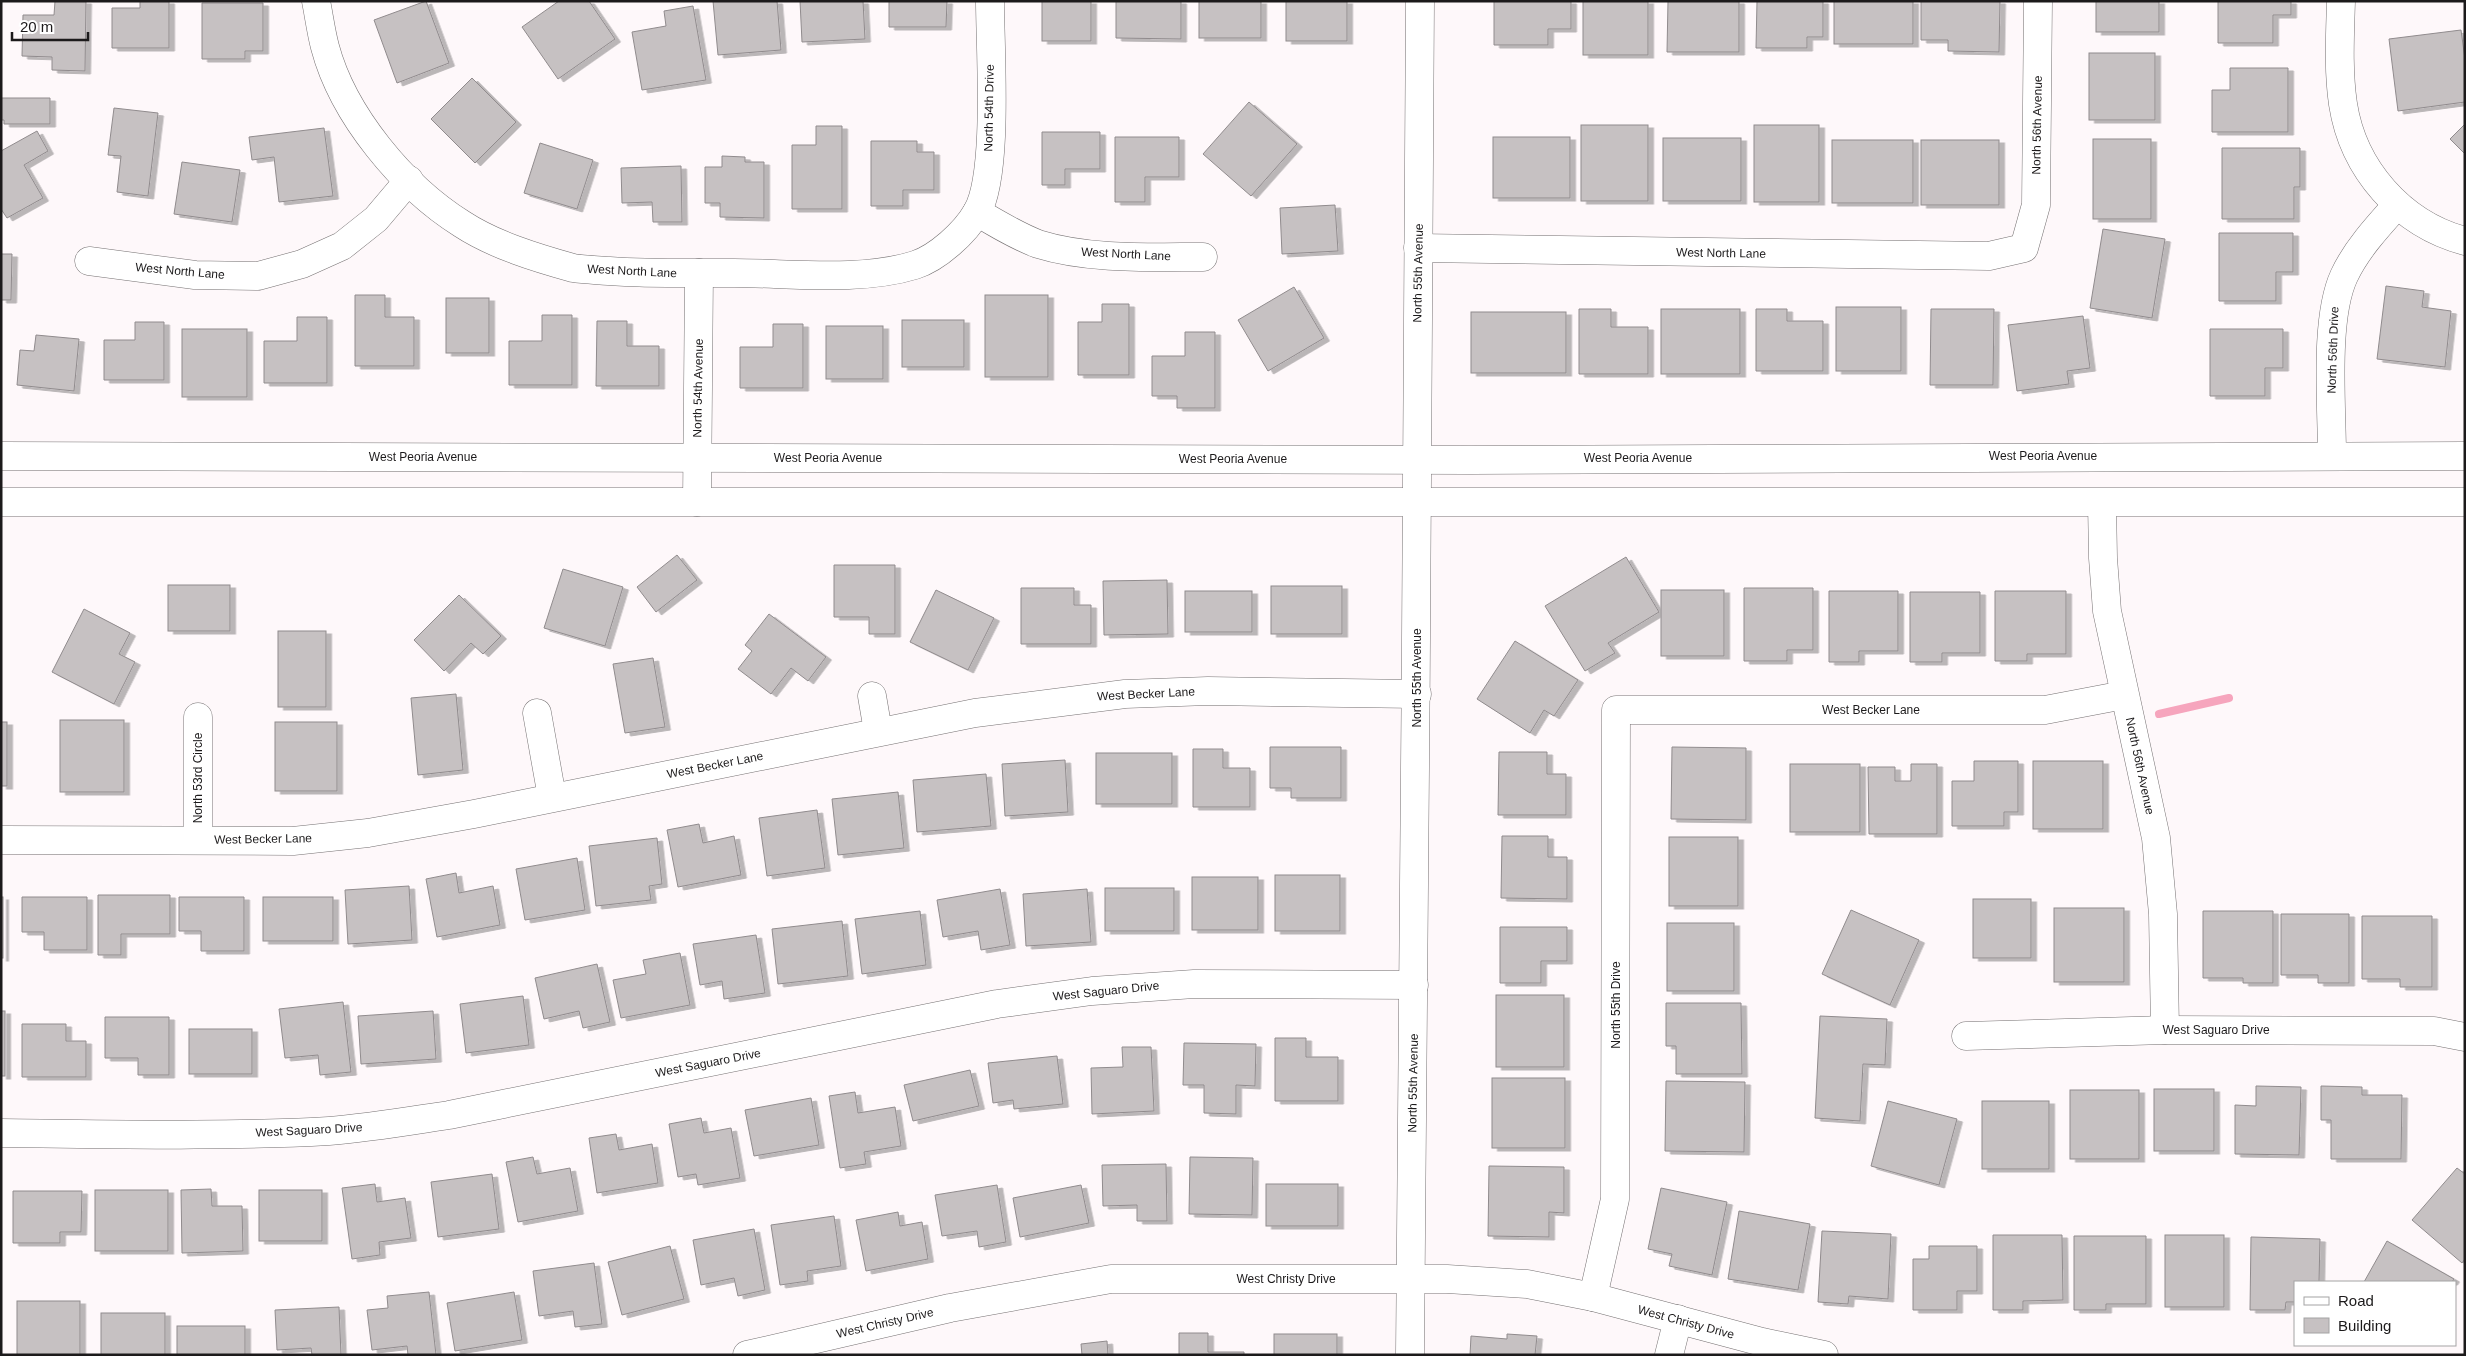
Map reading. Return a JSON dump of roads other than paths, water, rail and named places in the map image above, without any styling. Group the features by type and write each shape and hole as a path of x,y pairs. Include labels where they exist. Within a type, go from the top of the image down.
{"street":[{"path":"316,1 325,48 347,102 387,157 409,180"},
{"name":"North 54th Drive","path":"977,212 986,184 990,128 990,1"},
{"name":"North 55th Avenue","path":"1410,1355 1417,694 1420,1"},
{"name":"North 56th Avenue","path":"2024,248 2036,205 2038,1"},
{"path":"2341,1 2341,83 2343,106 2360,156 2374,181 2397,205 2422,223 2465,241"},
{"name":"West North Lane","path":"88,261 195,275 258,276 302,264 342,246 376,219 409,180 434,204 464,226 531,254 575,268 650,274 880,274 918,265 948,246 977,212 1006,230 1039,244 1091,254 1203,257"},
{"name":"North 56th Drive","path":"2332,455 2331,366 2334,302 2344,275 2378,226 2397,205"},
{"name":"West North Lane","path":"1418,248 1989,256 2024,248"},
{"name":"North 54th Avenue","path":"697,502 699,273"},
{"name":"West Peoria Avenue","path":"1,456 1417,459 2465,456"},
{"path":"1,502 2465,502"},
{"name":"North 56th Avenue","path":"2102,503 2103,558 2107,611 2156,838 2163,914 2165,1030"},
{"name":"West Becker Lane","path":"1,840 293,840 368,833 976,713 1125,694 1208,691 1417,694"},
{"name":"West Becker Lane","path":"1616,710 2045,710 2124,695"},
{"path":"872,696 878,731"},
{"name":"North 55th Drive","path":"1593,1297 1615,1199 1616,710"},
{"path":"537,713 552,797"},
{"name":"North 53rd Circle","path":"198,717 198,840"},
{"name":"West Saguaro Drive","path":"1,1134 225,1134 329,1131 386,1125 450,1115 998,1004 1092,991 1194,984 1414,985"},
{"name":"West Saguaro Drive","path":"1966,1036 2165,1030 2434,1031 2465,1037"},
{"name":"West Christy Drive","path":"747,1355 950,1308 1111,1279 1461,1279 1527,1284 1593,1297 1762,1342 1824,1355"},
{"path":"1669,1355 1678,1319"}],"waterway":[{"path":"2159,714 2229,698"}]}
